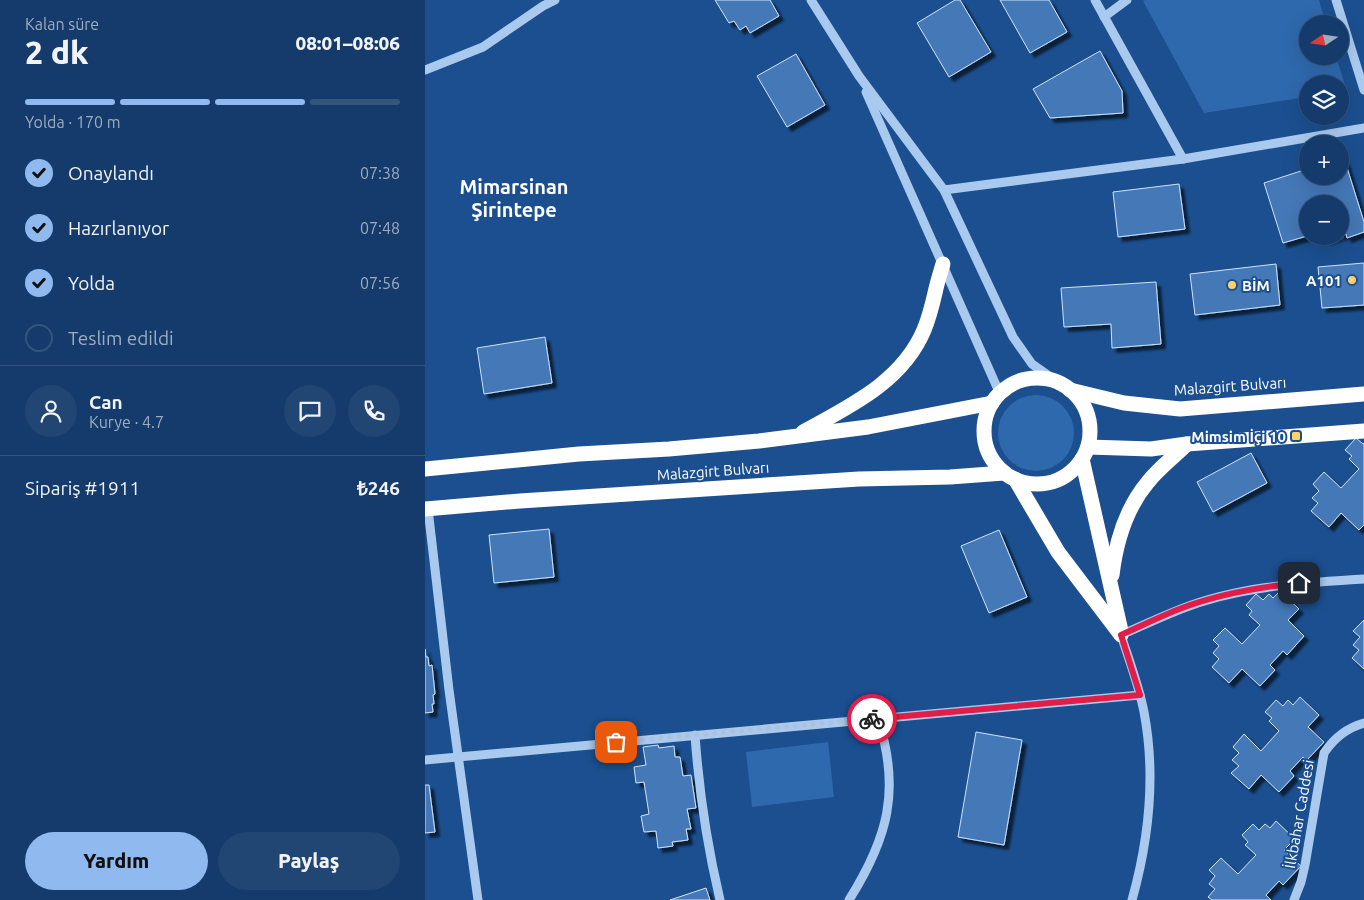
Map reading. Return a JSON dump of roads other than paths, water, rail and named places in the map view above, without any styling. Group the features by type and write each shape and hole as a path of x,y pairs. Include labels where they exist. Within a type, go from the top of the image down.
{"highway":[{"path":"794,437 860,401 892,376 904,363 924,331 931,312 943,264"},
{"path":"1034,378 1047,379 1065,387 1079,399 1089,422 1090,435 1085,453 1074,469 1064,477 1053,482 1027,483 1010,476 995,464 985,440 987,415 996,399 1010,386 1034,378"},
{"name":"Malazgirt Bulvarı","path":"1065,387 1123,402 1180,409 1364,394"},
{"name":"Malazgirt Bulvarı","path":"425,469 579,454 669,449 794,437 868,427 996,399"},
{"path":"1085,453 1364,430"},
{"path":"1111,586 1113,563 1119,540 1133,504 1149,480 1187,444"},
{"path":"1085,453 1121,635"},
{"path":"1010,476 1058,552 1121,635"},
{"name":"Malazgirt Bulvarı","path":"427,509 520,501 859,479 1010,476"}],"street":[{"path":"425,70 483,47 543,6 555,0"},
{"path":"811,0 859,76 944,190 1013,337 1032,364 1065,387"},
{"path":"1095,0 1183,159"},
{"path":"1104,17 1127,0"},
{"path":"1336,0 1364,90"},
{"path":"859,76 943,264 996,399"},
{"path":"944,190 1183,159 1364,128"},
{"path":"427,509 449,690 478,900"},
{"path":"1132,900 1144,849 1150,808 1151,776 1149,743 1144,711 1121,635 1181,608 1244,591 1281,585 1364,579"},
{"path":"425,760 1140,695"},
{"path":"849,900 877,848 887,814 890,786 888,757 878,719"},
{"name":"İlkbahar Caddesi","path":"1294,900 1305,865 1323,753 1342,733 1351,727 1364,723"},
{"path":"695,735 702,809 720,900"}],"place":[{"name":"A101","path":"1352,280"},
{"name":"BİM","path":"1232,285"},
{"name":"Mimsim İçi 10","path":"1296,436"}],"district":[{"name":"Mimarsinan Şirintepe","path":"514,198"}]}
